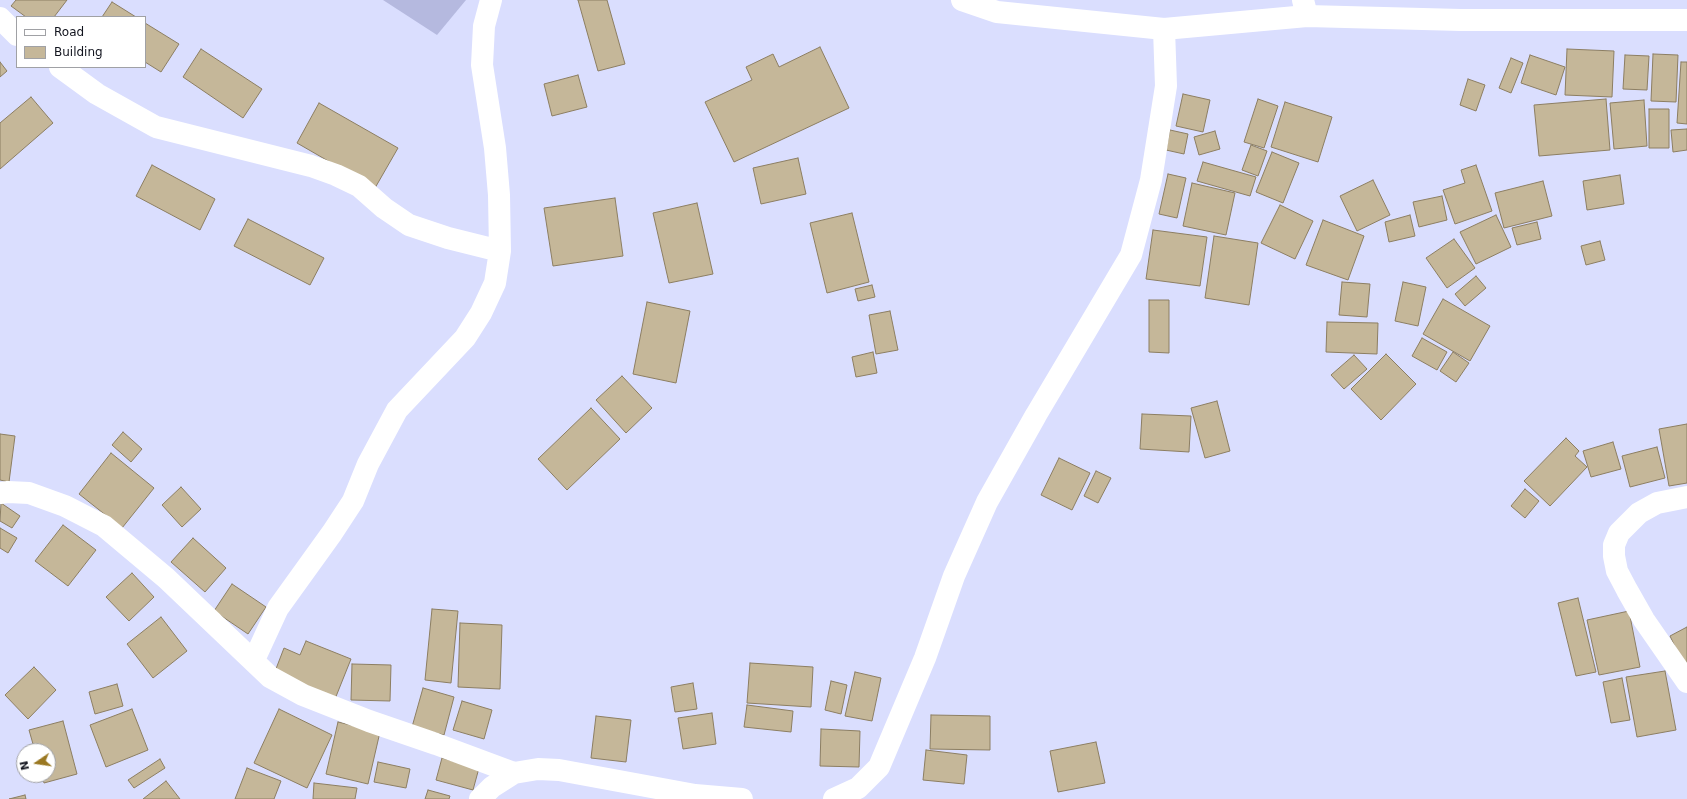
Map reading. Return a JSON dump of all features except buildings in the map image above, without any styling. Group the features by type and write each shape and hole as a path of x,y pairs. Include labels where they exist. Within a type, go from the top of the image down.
{"street":[{"path":"254,660 278,608 332,534 353,501 368,464 397,410 465,338 481,313 495,283 500,251 499,195 482,65 484,26 490,0"},
{"path":"962,0 990,6 1164,29 1305,8 1461,20 1687,20"},
{"path":"0,18 16,34"},
{"path":"834,799 860,794 879,767 925,658 954,576 987,502 1036,415 1131,255 1151,180 1166,86 1164,29"},
{"path":"61,68 96,94 156,127 311,166 336,175 359,186 384,208 409,225 448,238 500,251"},
{"path":"0,493 29,493 65,506 104,526 166,578 254,660 270,677 303,695 369,722 436,744 514,773"},
{"path":"1687,497 1657,502 1639,513 1619,533 1614,545 1614,556 1617,571 1644,620 1687,682"},
{"path":"480,799 492,787 514,773 538,769 559,770 694,797 742,799"}],"shaded area":[{"path":"383,0 466,0 437,35"}]}
